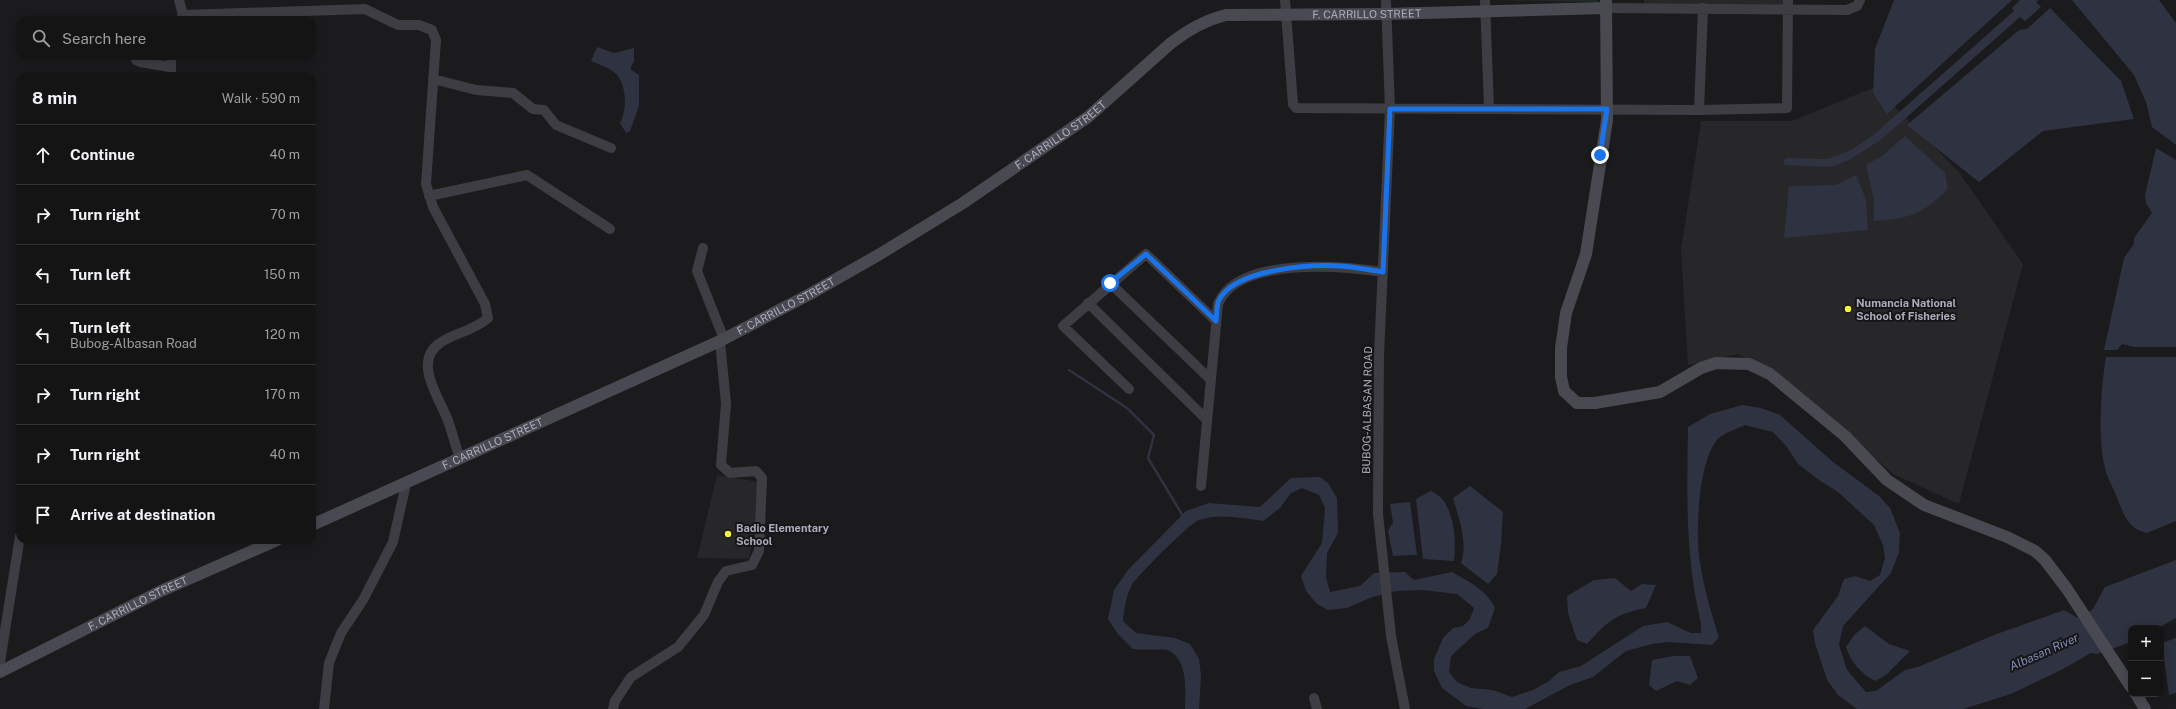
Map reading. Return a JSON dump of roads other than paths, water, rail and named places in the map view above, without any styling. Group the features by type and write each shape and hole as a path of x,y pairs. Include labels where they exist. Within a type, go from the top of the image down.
{"street":[{"path":"179,0 182,16"},
{"path":"1285,0 1294,107 1390,109 1699,110 1788,108 1788,0"},
{"name":"BUBOG-ALBASAN ROAD","path":"1386,0 1390,109 1379,355 1378,514 1391,636 1405,709"},
{"name":"F. CARRILLO STREET","path":"316,523 406,484 460,458 722,340 880,254 963,203 1088,117 1183,34 1207,20 1226,15 1386,14 1485,5 1606,4 1787,11 1853,9 1860,0"},
{"path":"1606,4 1606,120 1586,254 1566,313 1561,348 1560,377 1564,391 1577,403 1634,397 1660,392 1701,368 1716,363 1749,364 1770,374 1845,436 1887,480 1924,505 2007,537 2035,551 2045,560 2063,584 2128,682"},
{"path":"1485,5 1489,109"},
{"path":"1699,110 1704,8"},
{"path":"205,16 365,9 398,25 419,25 432,30 436,40 426,184 433,207 485,304 488,318 478,327 439,343 428,358 428,376 447,419 460,458"},
{"path":"136,60 171,71 171,60"},
{"path":"433,79 476,90 513,93 533,109 544,110 556,125 612,148"},
{"path":"429,196 527,175 610,229"},
{"path":"613,709 615,700 631,677 678,647 704,615 718,582 726,571 752,565 759,551 762,478 756,472 730,473 721,465 726,404 722,340 697,271 703,248"},
{"path":"1129,389 1063,326 1110,283 1146,254 1216,321"},
{"path":"1201,486 1218,304 1224,294 1243,280 1261,273 1320,265 1341,266 1383,272"},
{"path":"1110,283 1210,379"},
{"path":"1088,303 1207,420"},
{"path":"324,709 329,663 341,633 363,600 393,542 406,484"},
{"path":"0,662 19,544"},
{"name":"F. CARRILLO STREET","path":"0,672 161,591 268,544"},
{"path":"2138,697 2145,709"},
{"path":"1314,698 1317,709"}],"water":[{"path":"1894,0 2012,0 1887,114 1873,93 1875,49"},
{"path":"2020,0 2039,0 2036,2 2041,7 2025,21 2020,17 1882,139 1849,160 1834,166 1785,165 1783,161 1786,158 1827,159 1849,151 1871,137 2014,11 2012,8"},
{"path":"2072,0 2159,0 2176,23 2176,145 2152,127 2146,102 2134,75"},
{"path":"2050,8 2121,81 2134,119 2043,131 1979,182 1907,125 2019,30 2027,29"},
{"path":"597,47 614,53 634,48 634,61 630,69 639,75 639,106 630,131 626,133 620,123 623,117 625,102 623,87 616,74 609,69 591,61"},
{"path":"1905,136 1945,173 1948,189 1931,204 1915,214 1897,219 1874,221 1874,200 1866,165 1882,156"},
{"path":"2156,148 2176,160 2176,347 2134,347 2122,344 2117,350 2104,350 2124,258 2134,244 2134,238 2152,213 2146,203 2145,195"},
{"path":"1856,175 1866,200 1868,230 1784,238 1789,186 1836,185"},
{"path":"2106,357 2176,357 2176,521 2147,533 2131,525 2122,510 2105,468 2102,453 2101,425"},
{"name":"Albasan River","path":"1742,405 1761,408 1780,415 1833,462 1879,496 1890,508 1900,533 1899,552 1891,573 1843,626 1839,645 1847,670 1866,692 1876,691 1905,670 1918,667 1994,635 2064,610 2078,618 2093,609 2105,587 2176,560 2176,618 2163,625 2128,625 2128,643 2097,654 2091,653 2063,669 2011,694 1963,709 1857,709 1838,695 1827,680 1815,643 1813,630 1838,596 1844,579 1855,576 1870,581 1880,575 1885,558 1883,545 1874,525 1838,492 1798,464 1787,447 1773,432 1745,425 1720,437 1713,446 1707,460 1700,497 1698,534 1700,563 1708,600 1719,637 1712,645 1668,642 1652,644 1626,651 1593,677 1570,685 1525,709 1483,709 1466,706 1442,688 1434,671 1434,659 1443,638 1453,628 1463,626 1470,619 1474,608 1457,594 1422,590 1396,591 1372,597 1347,608 1328,610 1317,604 1306,591 1301,576 1322,543 1325,508 1319,495 1302,488 1291,493 1280,508 1263,521 1223,516 1199,520 1164,550 1136,580 1130,589 1123,621 1136,633 1175,638 1190,644 1199,659 1201,676 1199,709 1185,709 1184,676 1179,660 1174,654 1167,650 1133,649 1118,634 1108,619 1114,590 1128,570 1186,511 1209,503 1260,507 1291,478 1320,477 1328,483 1337,498 1338,533 1327,553 1326,577 1330,592 1360,586 1374,573 1405,572 1414,580 1452,572 1482,591 1491,601 1495,608 1488,628 1475,634 1451,656 1449,672 1457,682 1471,688 1493,690 1512,697 1533,690 1549,681 1559,672 1581,666 1643,626 1667,622 1691,633 1701,633 1701,623 1692,574 1688,526 1688,427 1710,414"},
{"path":"1470,486 1503,512 1497,574 1488,584 1461,563 1464,547 1460,522 1453,498"},
{"path":"1431,491 1444,501 1451,517 1455,539 1454,561 1423,559 1416,499"},
{"path":"1410,502 1417,555 1393,556 1388,531 1393,522 1390,504"},
{"path":"1615,578 1631,591 1642,584 1656,585 1646,608 1635,610 1612,620 1587,644 1577,640 1568,613 1567,596 1594,580"},
{"path":"1865,626 1889,644 1910,651 1886,675 1875,681 1865,675 1857,667 1850,657 1846,647 1855,634"},
{"path":"2176,638 2176,693 2169,695 2164,658 2164,642"},
{"path":"1673,656 1690,656 1698,678 1690,685 1677,681 1656,691 1649,685 1652,660"}],"waterway":[{"path":"1069,370 1127,408 1154,435 1148,458 1183,516"}],"place":[{"name":"Numancia National School of Fisheries","path":"1848,309"},
{"name":"Badio Elementary School","path":"728,534"}]}
